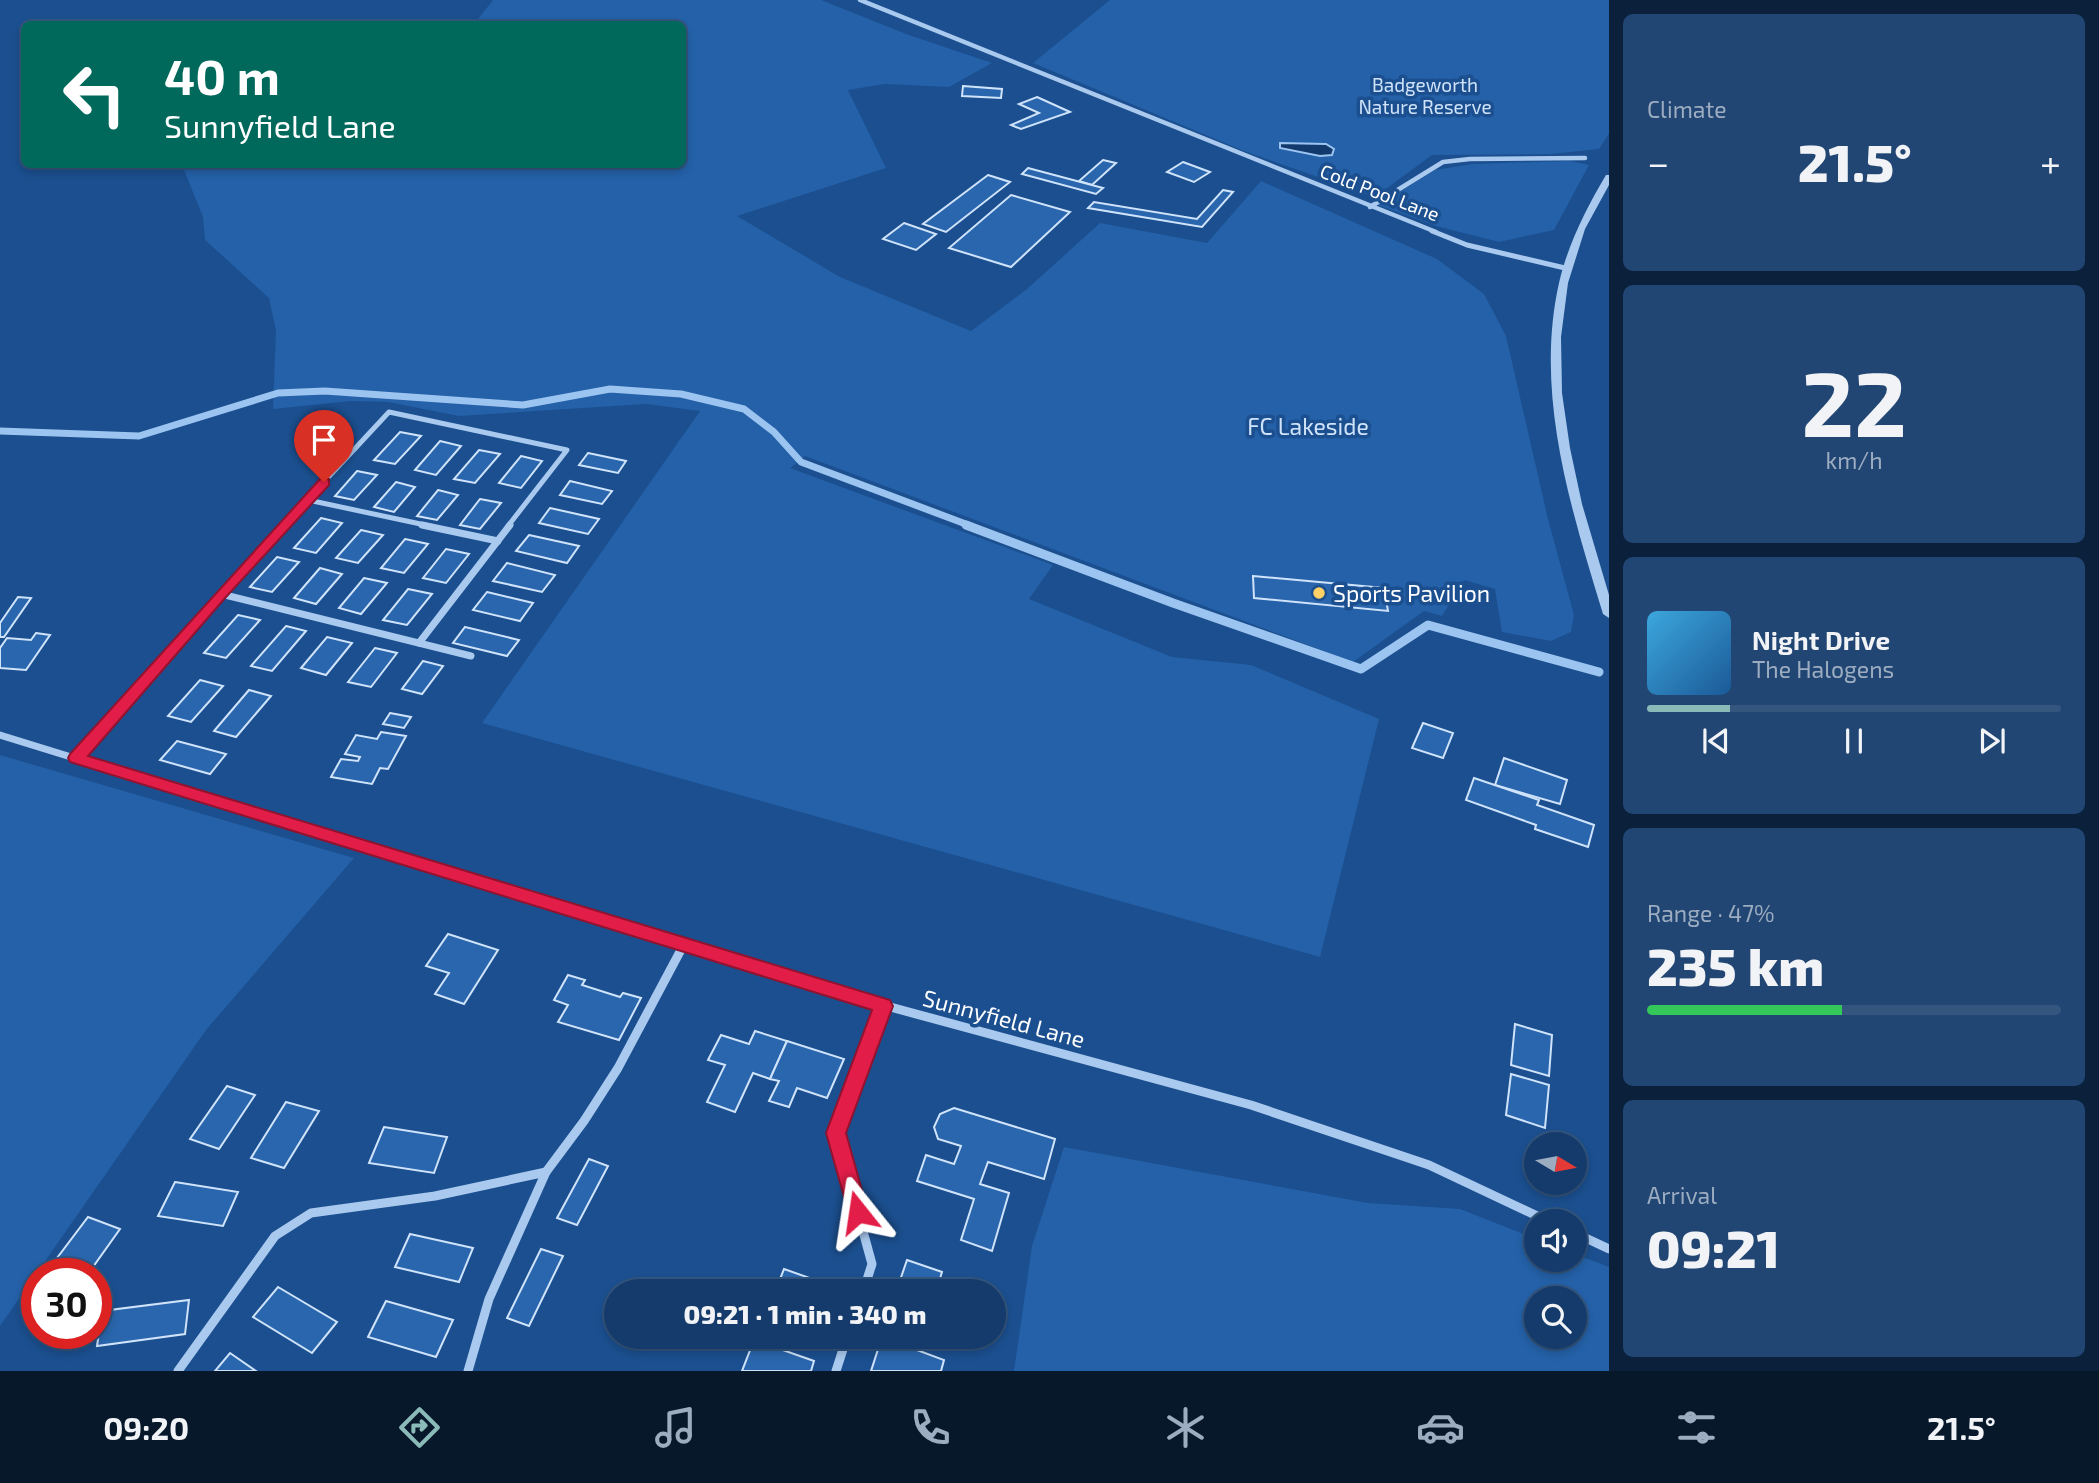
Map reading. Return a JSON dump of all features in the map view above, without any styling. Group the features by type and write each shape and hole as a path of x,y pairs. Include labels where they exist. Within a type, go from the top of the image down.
{"street":[{"name":"Cold Pool Lane","path":"860,0 1467,245 1565,268"},
{"path":"1370,206 1443,162 1470,159 1585,158"},
{"path":"1609,177 1606,187 1581,225 1565,268 1557,312 1556,399 1585,537 1609,614"},
{"path":"76,758 221,594 389,412 567,450 419,643"},
{"path":"308,500 498,541"},
{"path":"221,594 471,656"},
{"name":"Sunnyfield Lane","path":"0,735 883,1006 1251,1104 1429,1165 1524,1210"},
{"path":"468,1371 489,1299 546,1172 584,1121 618,1068 683,946"},
{"path":"867,1279 872,1264 836,1133 883,1006"},
{"path":"178,1371 275,1237 311,1213 435,1196 546,1172"},
{"path":"1587,1239 1609,1249"},
{"path":"836,1371 843,1349"}],"green space":[{"name":"FC Lakeside","path":"493,0 821,0 906,34 992,63 949,87 885,84 848,90 886,168 737,216 840,277 971,331 1027,289 1100,223 1207,243 1261,181 1437,259 1484,294 1506,336 1548,519 1574,615 1571,632 1551,641 1502,632 1495,589 1464,580 1442,616 1424,611 1353,662 805,456 790,468 1053,565 1029,599 1172,657 1251,665 1379,719 1320,957 482,723 700,411 646,404 459,416 388,402 351,401 273,409 276,331 269,298 205,240 203,217 183,168 686,168 686,21 477,21"},
{"name":"Badgeworth Nature Reserve","path":"1110,0 1609,0 1609,134 1599,149 1551,154 1432,155 1375,197 1244,151 1033,63"},
{"path":"1570,161 1589,165 1554,230 1499,242 1436,226 1378,205 1435,170 1472,164"},
{"path":"0,755 354,858 206,1030 47,1258 21,1258 21,1296 0,1326"},
{"path":"1064,1147 1368,1203 1460,1209 1524,1234 1524,1272 1587,1272 1587,1259 1609,1267 1609,1371 1014,1371 1032,1246"}],"shaded area":[{"path":"1280,143 1326,144 1334,149 1332,155 1320,156 1280,148"}],"building":[{"path":"963,86 1002,89 1001,98 962,96"},
{"path":"1037,97 1070,112 1021,129 1011,125 1039,113 1019,104"},
{"path":"1103,160 1116,163 1092,185 1079,181"},
{"path":"1183,162 1210,172 1194,182 1167,172"},
{"path":"1028,168 1103,188 1096,194 1022,174"},
{"path":"988,175 1010,182 946,232 923,224"},
{"path":"1223,190 1233,192 1202,227 1088,208 1094,202 1197,219"},
{"path":"1011,195 1070,212 1011,267 949,248"},
{"path":"904,223 936,234 916,250 883,239"},
{"path":"400,432 421,436 395,464 374,460"},
{"path":"440,441 461,446 436,475 415,470"},
{"path":"479,450 500,454 475,483 454,479"},
{"path":"588,453 626,461 618,473 579,465"},
{"path":"521,456 542,461 521,488 499,483"},
{"path":"357,471 377,475 354,500 335,496"},
{"path":"570,481 612,491 602,504 560,495"},
{"path":"396,482 415,487 394,512 374,507"},
{"path":"438,490 458,495 437,520 417,516"},
{"path":"480,499 501,503 480,529 460,525"},
{"path":"550,508 599,519 588,534 539,523"},
{"path":"321,518 342,523 316,553 294,548"},
{"path":"361,530 383,535 358,563 336,558"},
{"path":"529,535 579,546 567,563 516,551"},
{"path":"405,539 428,544 404,573 381,568"},
{"path":"446,549 469,554 446,583 423,578"},
{"path":"277,557 299,562 272,592 250,587"},
{"path":"507,563 555,575 542,592 493,581"},
{"path":"320,568 342,574 316,604 294,598"},
{"name":"Sports Pavilion","path":"1253,576 1384,588 1388,611 1254,598"},
{"path":"364,578 387,583 361,614 339,608"},
{"path":"408,589 432,594 407,625 383,620"},
{"path":"487,592 533,603 520,621 473,610"},
{"path":"18,597 31,598 4,637 0,637 0,623"},
{"path":"238,615 260,620 226,658 204,653"},
{"path":"286,626 306,631 272,671 251,666"},
{"path":"465,627 519,640 507,656 453,643"},
{"path":"36,633 50,635 26,670 0,668 0,648 7,638 31,640"},
{"path":"327,637 352,643 326,675 301,668"},
{"path":"375,648 397,653 371,687 348,682"},
{"path":"423,661 443,666 422,694 402,689"},
{"path":"200,680 223,686 191,722 168,716"},
{"path":"249,690 271,696 236,737 214,731"},
{"path":"390,713 411,717 404,728 383,724"},
{"path":"1423,723 1453,733 1443,758 1412,748"},
{"path":"381,732 406,736 388,769 380,768 372,784 331,777 341,759 358,761 360,757 345,754 356,735 377,739"},
{"path":"177,741 226,754 210,774 160,760"},
{"path":"1504,758 1567,780 1560,804 1495,785"},
{"path":"1474,778 1539,800 1537,805 1594,825 1588,847 1535,829 1536,825 1466,800"},
{"path":"448,934 498,950 464,1004 435,994 449,973 426,966"},
{"path":"568,975 585,980 582,985 620,997 623,993 641,998 619,1040 558,1022 568,1005 554,1000"},
{"path":"1515,1024 1552,1035 1549,1076 1511,1065"},
{"path":"755,1031 787,1041 770,1079 753,1073 735,1112 707,1102 725,1065 708,1060 721,1035 749,1044"},
{"path":"787,1041 844,1059 827,1098 797,1088 789,1107 769,1101 779,1081 770,1079"},
{"path":"1511,1074 1549,1085 1545,1128 1506,1115"},
{"path":"227,1086 255,1095 219,1149 190,1139"},
{"path":"286,1102 319,1111 284,1168 251,1158"},
{"path":"954,1108 1055,1139 1044,1179 988,1162 980,1184 1009,1193 992,1251 961,1240 974,1199 917,1181 926,1155 954,1164 961,1146 938,1139 934,1127 940,1114"},
{"path":"384,1127 447,1137 434,1173 369,1163"},
{"path":"589,1159 608,1166 577,1225 557,1218"},
{"path":"175,1182 238,1192 223,1226 158,1216"},
{"path":"88,1217 120,1229 99,1258 57,1258"},
{"path":"410,1234 473,1248 459,1282 395,1267"},
{"path":"541,1249 563,1256 529,1326 507,1318"},
{"path":"907,1260 942,1272 940,1279 900,1279"},
{"path":"784,1269 812,1279 780,1279"},
{"path":"278,1287 337,1322 312,1353 253,1317"},
{"path":"189,1300 185,1334 112,1344 112,1310"},
{"path":"386,1301 453,1320 436,1357 368,1337"},
{"path":"751,1349 780,1349 814,1361 811,1371 742,1371"},
{"path":"878,1349 914,1349 944,1360 941,1371 871,1371"},
{"path":"230,1353 256,1371 215,1371"}],"waterway":[{"path":"0,431 139,436 278,393 325,391 523,405 610,389 681,394 744,409 774,432 801,462 971,526"},
{"path":"966,525 1173,603 1361,669 1428,625 1599,672"}],"place":[{"name":"Sports Pavilion","path":"1319,593"}],"route":[{"path":"324,482 76,758 883,1006 836,1133 858,1212"}]}
